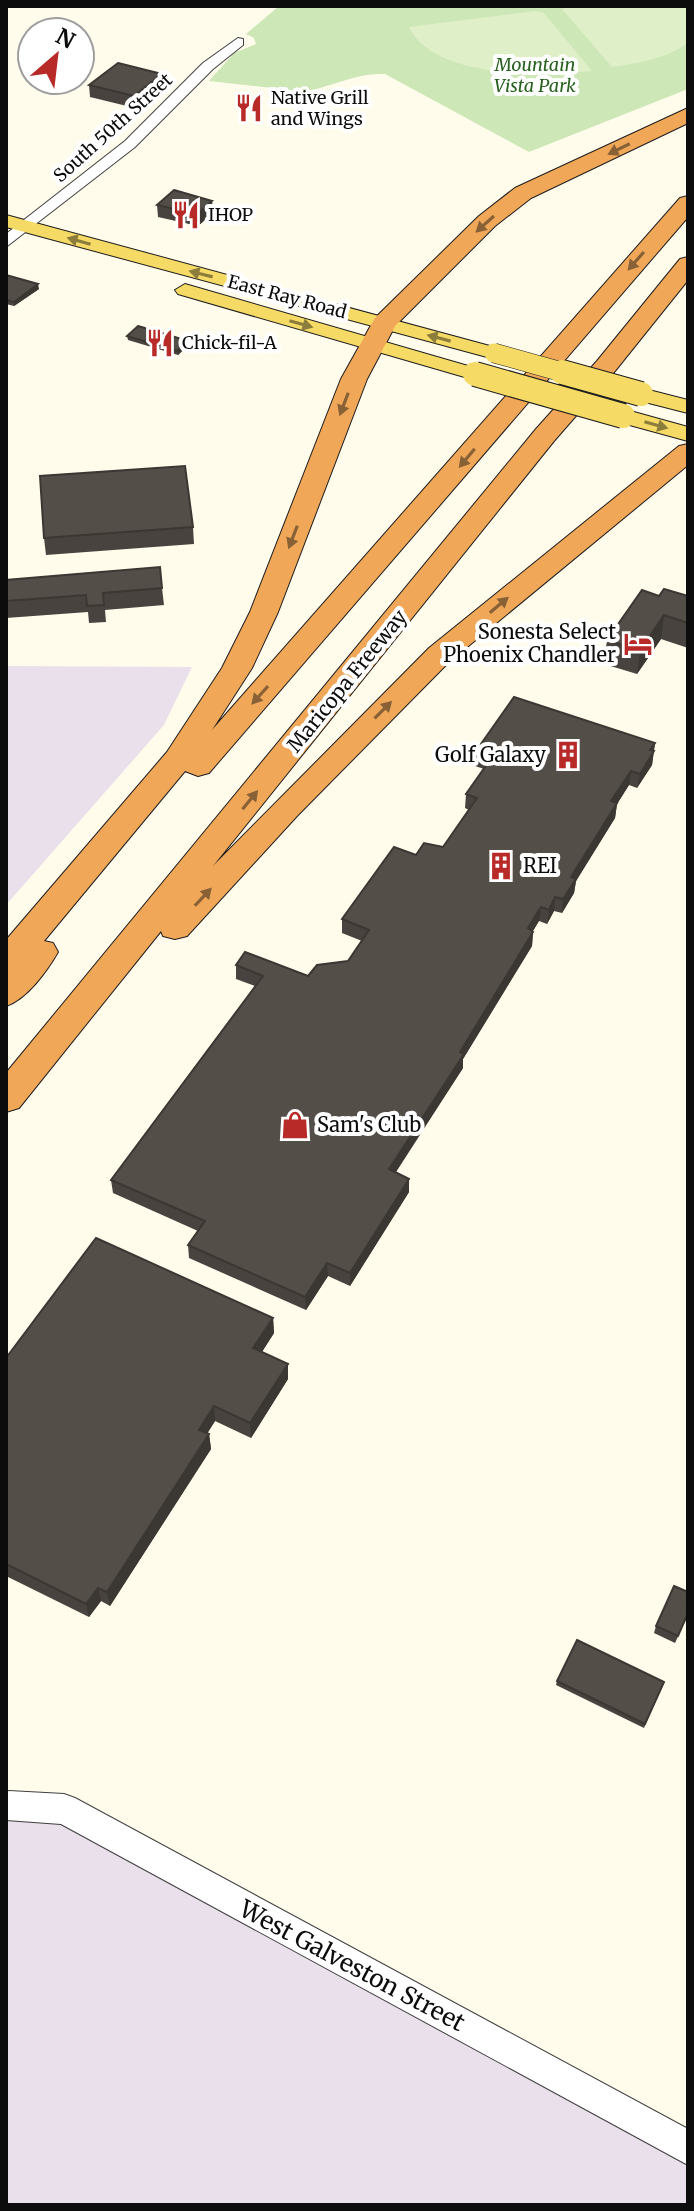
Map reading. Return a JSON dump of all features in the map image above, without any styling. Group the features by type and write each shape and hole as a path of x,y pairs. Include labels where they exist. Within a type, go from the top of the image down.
{"highway":[{"path":"6,963 178,759 237,668 264,612 354,379 378,334 413,294 487,221 523,193 688,115"},
{"path":"6,993 232,726 397,541 688,203"},
{"name":"Maricopa Freeway","path":"6,1098 688,264"},
{"path":"6,1126 31,1101 173,929 286,808 439,655 688,452"}],"main road":[{"name":"East Ray Road","path":"12,236 378,334 494,353 688,407"},
{"name":"East Ray Road","path":"378,334 475,374 688,434"}],"street":[{"name":"South 50th Street","path":"12,236 130,144 208,66 238,42"},
{"name":"West Galveston Street","path":"9,1806 64,1809 688,2148"}],"shaded area":[{"path":"6,666 192,667 164,725 6,905"},
{"path":"6,1804 64,1809 688,2148 688,2205 6,2205"}],"green space":[{"name":"Mountain Vista Park","path":"279,6 688,6 688,89 529,152 385,74 372,74 294,93 209,81 234,53 256,44 254,38 246,34"},
{"path":"571,6 688,6 688,43 661,57 612,67 562,9"},
{"path":"535,11 544,13 592,71 519,73 465,65 441,57 422,44 409,27"}],"building":[{"path":"118,63 162,74 134,96 96,87 96,80"},
{"path":"174,190 212,201 197,214 157,205"},
{"path":"6,275 38,284 14,302 6,300"},
{"name":"Chick-fil-A","path":"138,326 188,341 177,351 127,336"},
{"path":"185,466 193,527 44,538 40,476"},
{"path":"160,567 162,588 103,593 104,605 87,606 86,595 6,601 6,580"},
{"path":"664,589 688,596 688,623 664,615 640,651 607,640 642,590 659,596"},
{"path":"514,697 655,743 650,750 654,751 640,774 631,771 611,801 617,803 571,877 576,879 563,899 555,897 549,910 541,907 528,928 533,932 460,1052 464,1054 389,1169 409,1179 350,1273 327,1263 305,1297 188,1245 205,1221 111,1180 263,976 236,965 245,952 308,976 317,965 348,961 369,930 342,919 394,847 416,855 424,843 443,847 477,798 466,794 492,757 476,751"},
{"path":"96,1238 273,1318 253,1348 288,1364 250,1423 214,1406 199,1430 209,1434 107,1592 98,1588 86,1604 6,1564 6,1358"},
{"path":"674,1586 688,1592 688,1613 678,1636 656,1626"},
{"path":"577,1640 664,1682 645,1724 557,1681"}],"place":[{"name":"Native Grill and Wings","path":"249,108"},
{"name":"IHOP","path":"186,215"},
{"name":"Chick-fil-A","path":"160,343"},
{"name":"Sonesta Select Phoenix Chandler","path":"638,644"},
{"name":"Golf Galaxy","path":"568,755"},
{"name":"REI","path":"501,866"},
{"name":"Sam's Club","path":"295,1125"}]}
